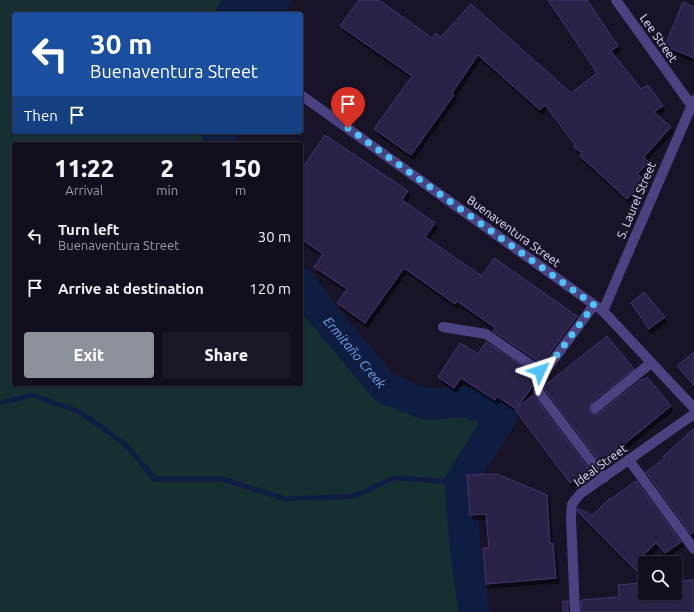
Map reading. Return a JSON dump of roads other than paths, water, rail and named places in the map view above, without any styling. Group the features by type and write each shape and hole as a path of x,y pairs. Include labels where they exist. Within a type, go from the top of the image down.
{"street":[{"name":"Lee Street","path":"616,0 693,105"},
{"name":"Buenaventura Street","path":"303,96 603,311 694,408"},
{"name":"S. Laurel Street","path":"603,311 693,105"},
{"path":"443,327 486,334 540,371 545,371 594,305"},
{"path":"595,408 651,363"},
{"path":"538,391 604,478"},
{"name":"Ideal Street","path":"575,612 571,518 572,504 580,494 694,414"},
{"path":"629,460 694,549"}],"waterway":[{"name":"Ermitaño Creek","path":"232,12 255,7 275,0"},
{"name":"Ermitaño Creek","path":"218,134 222,142"},
{"name":"Ermitaño Creek","path":"303,286 318,308 385,388 425,404 465,402 483,407 501,417 460,482 465,546 474,612"},
{"path":"0,403 32,395 80,412 125,444 155,479 223,479 285,499 354,496 394,478 460,482"}]}
